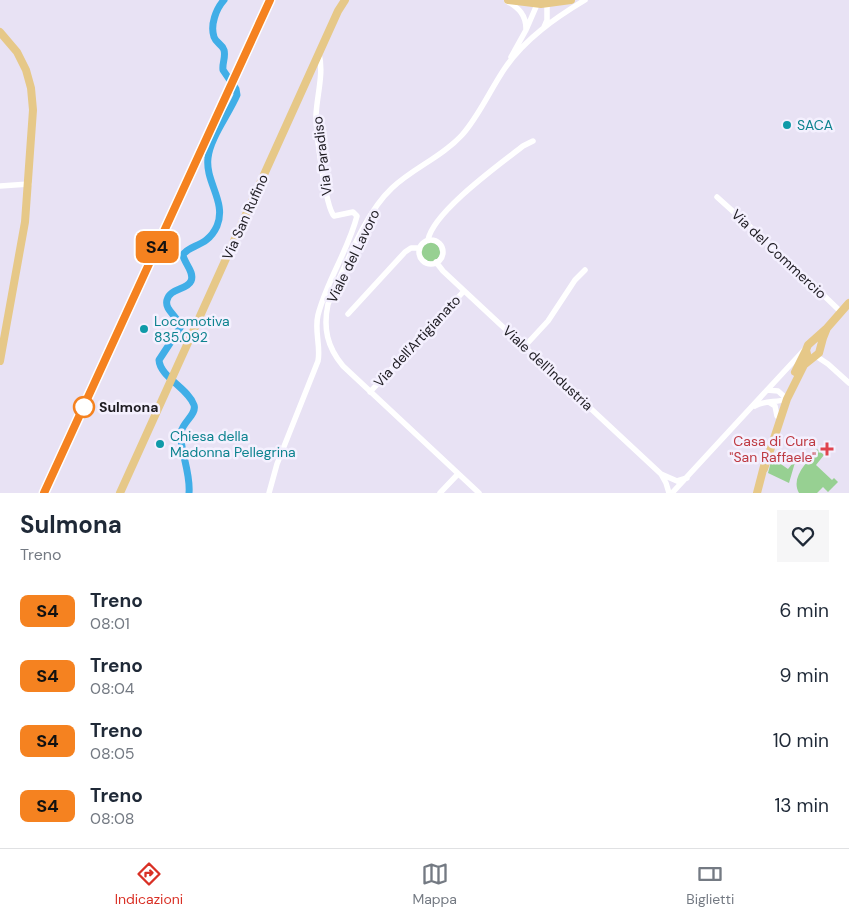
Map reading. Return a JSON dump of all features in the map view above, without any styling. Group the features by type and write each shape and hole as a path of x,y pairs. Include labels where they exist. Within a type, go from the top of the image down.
{"main road":[{"name":"Via San Rufino","path":"120,493 345,0"},
{"path":"513,0 547,2 570,0"},
{"path":"0,32 17,52 26,70 32,88 33,110 24,232 0,362"},
{"path":"764,469 777,416 807,347 849,303"},
{"path":"757,493 784,398 804,365 817,353 827,328"},
{"path":"807,347 816,344 817,353"},
{"path":"807,347 809,355 817,353"}],"street":[{"path":"513,0 523,14 526,30"},
{"path":"563,0 570,0"},
{"name":"Viale del Lavoro","path":"505,68 524,46 544,28 586,0"},
{"name":"Viale del Lavoro","path":"479,493 343,366 331,350 327,338 326,316 328,304 363,229 378,204 394,187 443,152 463,134 505,68 539,2"},
{"path":"544,28 548,20 547,2"},
{"name":"Via Paradiso","path":"269,493 277,464 320,354 316,337 316,324 325,290 347,246 356,216 353,212 334,216 329,209 316,131 321,68 319,54"},
{"path":"428,240 436,241 442,248 442,256 436,262 428,263 423,261 419,248 428,240 432,230 466,190 523,146 533,141"},
{"path":"0,186 29,184"},
{"name":"Via del Commercio","path":"717,197 841,312"},
{"path":"348,314 405,252 411,248 419,248"},
{"name":"Viale dell'Industria","path":"436,262 464,291 661,474 672,480"},
{"path":"524,347 548,321 585,270"},
{"name":"Via dell'Artigianato","path":"370,392 464,291"},
{"path":"318,314 326,316"},
{"path":"672,492 807,347"},
{"path":"817,353 849,383"},
{"path":"748,412 759,404 784,398 778,390 766,390"},
{"path":"768,402 775,406 777,416"},
{"path":"440,493 458,474"},
{"name":"Viale dell'Industria","path":"661,474 672,492"},
{"path":"672,492 672,480 677,481 687,478"}],"green space":[{"path":"430,242 437,245 440,252 437,259 430,262 423,259 420,252 423,245"},
{"path":"817,449 824,455 816,465 832,480 834,478 838,482 828,492 823,487 817,493 799,493 797,487 798,475"},
{"path":"772,458 788,469 796,459 789,483 768,473"}],"waterway":[{"path":"189,493 181,432 194,412 194,405 186,393 164,372 159,360 180,328 178,321 168,307 167,300 171,293 189,284 192,278 183,255 213,233 219,217 218,200 208,167 209,150 237,95 236,89 223,70 224,50 215,39 213,32 218,8 224,0"}],"railway":[{"path":"44,493 270,0"}],"train":[{"name":"S4","path":"44,493 270,0"}],"place":[{"name":"SACA","path":"787,125"},
{"name":"Locomotiva 835.092","path":"144,329"},
{"name":"Sulmona","path":"84,407"},
{"name":"Chiesa della Madonna Pellegrina","path":"160,444"},
{"name":"Casa di Cura \"San Raffaele\"","path":"827,449"}]}
